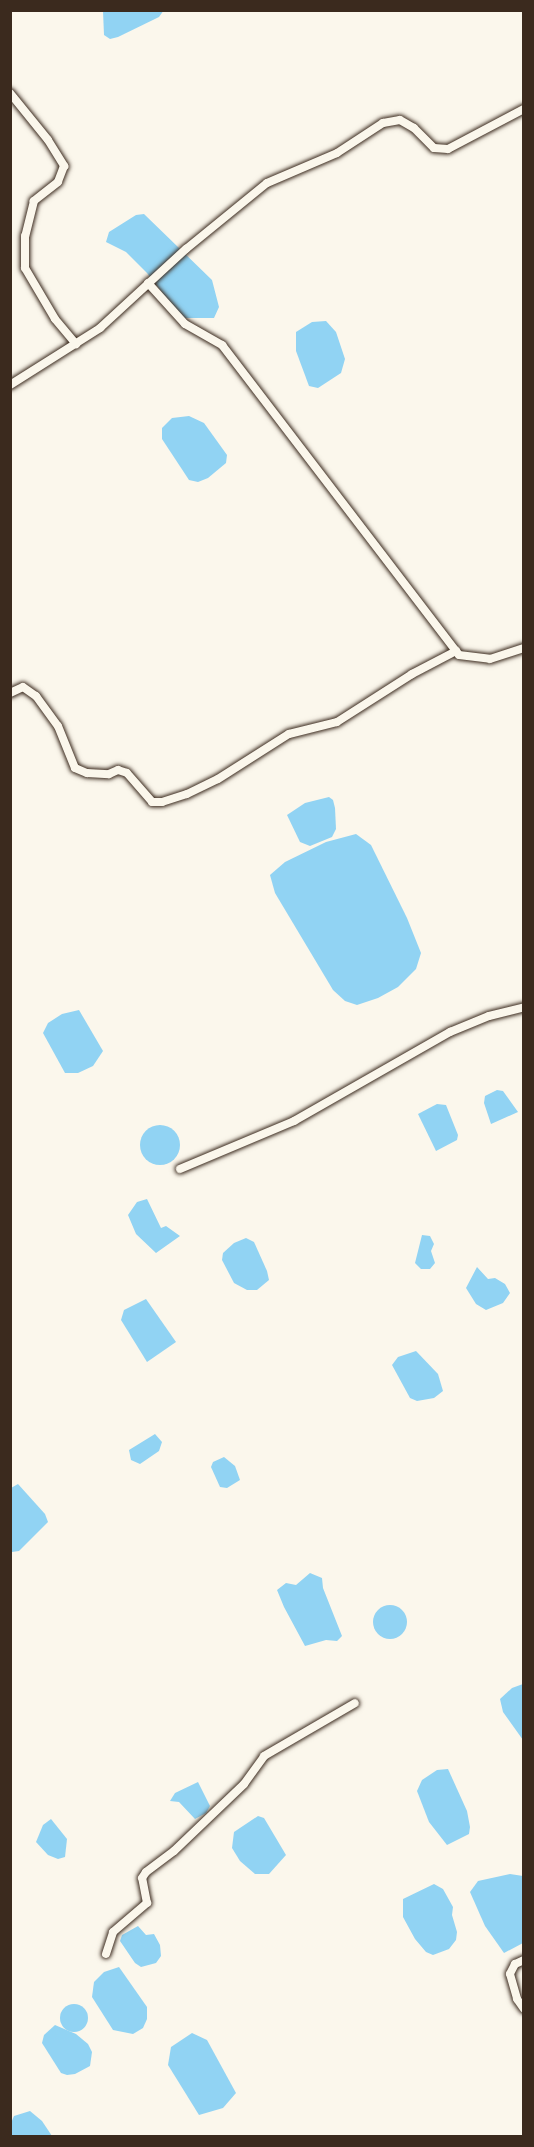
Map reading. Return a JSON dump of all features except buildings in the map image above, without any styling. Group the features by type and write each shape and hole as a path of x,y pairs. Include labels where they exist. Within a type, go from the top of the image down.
{"street":[{"path":"10,93 48,140 64,166 58,182 34,201 25,236 25,268 55,319 76,344"},
{"path":"10,385 100,328 186,249 267,183 337,153 375,126 400,120 414,128 434,148 448,149 524,109"},
{"path":"148,283 185,324 222,345 459,655 490,659 524,648"},
{"path":"10,693 22,687 36,696 57,726 75,768 87,773 109,774 118,770 127,773 152,802 162,802 187,795 218,779 289,734 337,723 412,674 456,651"},
{"path":"180,1169 294,1121 450,1032 489,1016 524,1008"},
{"path":"106,1954 113,1932 147,1903 142,1878 146,1872 174,1851 244,1784 264,1756 355,1703"},
{"path":"524,1960 515,1964 510,1974 517,1999 524,2009"}],"water":[{"path":"164,10 159,17 118,37 110,39 104,35 103,11"},
{"path":"144,214 212,280 219,307 214,318 182,318 147,273 126,252 106,242 109,232 136,215"},
{"path":"326,321 336,332 345,359 341,373 318,388 309,386 296,351 296,332 312,322"},
{"path":"189,416 204,423 227,455 226,463 208,478 198,482 189,480 162,439 162,428 172,418"},
{"path":"329,797 333,800 335,808 336,829 332,837 310,846 300,842 287,815 305,803"},
{"path":"356,834 371,845 407,918 421,953 416,969 398,987 378,998 357,1005 345,1001 333,990 275,893 270,875 285,862 326,842"},
{"path":"79,1010 103,1051 93,1066 78,1073 65,1073 43,1033 48,1023 62,1014"},
{"path":"497,1090 503,1091 518,1112 491,1124 484,1103 485,1096"},
{"path":"437,1104 446,1105 458,1135 457,1140 436,1151 418,1114"},
{"path":"160,1125 168,1126 174,1131 179,1137 179,1153 174,1159 168,1164 160,1165 152,1164 146,1159 141,1153 140,1145 141,1137 146,1131 152,1126"},
{"path":"147,1199 161,1228 166,1226 180,1236 156,1253 136,1234 128,1215 137,1202"},
{"path":"422,1235 430,1236 434,1244 431,1251 435,1263 430,1269 421,1269 415,1263"},
{"path":"246,1238 254,1242 269,1280 257,1290 247,1290 234,1283 222,1260 223,1253 234,1243"},
{"path":"477,1267 488,1279 495,1278 505,1284 510,1293 503,1303 486,1310 476,1304 466,1288"},
{"path":"146,1299 176,1342 147,1362 121,1320 124,1310"},
{"path":"416,1351 438,1374 443,1391 434,1398 417,1401 410,1398 392,1365 398,1357"},
{"path":"155,1434 162,1442 159,1451 140,1464 131,1460 129,1450"},
{"path":"224,1457 235,1466 240,1480 227,1488 220,1487 211,1467 213,1462"},
{"path":"18,1484 45,1514 48,1522 19,1551 12,1552 11,1488"},
{"path":"310,1573 322,1578 323,1588 342,1636 337,1641 326,1640 305,1646 277,1590 286,1583 296,1585"},
{"path":"390,1605 402,1610 407,1622 402,1634 390,1639 378,1634 373,1622 378,1610"},
{"path":"524,1684 523,1740 503,1712 500,1699 512,1688"},
{"path":"448,1769 467,1811 470,1827 469,1834 447,1845 429,1822 417,1791 422,1780 437,1770"},
{"path":"198,1782 210,1806 206,1813 195,1819 179,1802 170,1801 175,1793"},
{"path":"258,1816 264,1818 286,1855 269,1874 255,1874 240,1861 232,1848 234,1832"},
{"path":"51,1819 67,1839 65,1857 58,1859 48,1855 36,1842 43,1825"},
{"path":"510,1874 523,1876 523,1943 504,1953 485,1926 470,1892 478,1881"},
{"path":"434,1884 443,1889 453,1907 452,1915 457,1932 456,1940 449,1949 433,1955 426,1952 415,1939 403,1917 403,1899"},
{"path":"138,1926 146,1935 154,1934 160,1945 161,1956 156,1963 141,1967 135,1963 120,1941 122,1935"},
{"path":"119,1967 147,2007 147,2019 143,2028 133,2034 113,2030 92,1997 94,1982 104,1972"},
{"path":"74,2004 84,2008 88,2018 84,2028 74,2032 64,2028 60,2018 64,2008"},
{"path":"55,2025 76,2034 88,2044 92,2052 90,2066 75,2074 61,2073 42,2043 44,2035"},
{"path":"192,2033 207,2040 236,2093 223,2108 199,2115 168,2065 171,2047"},
{"path":"30,2111 42,2121 52,2136 11,2136 11,2123 14,2116"}]}
